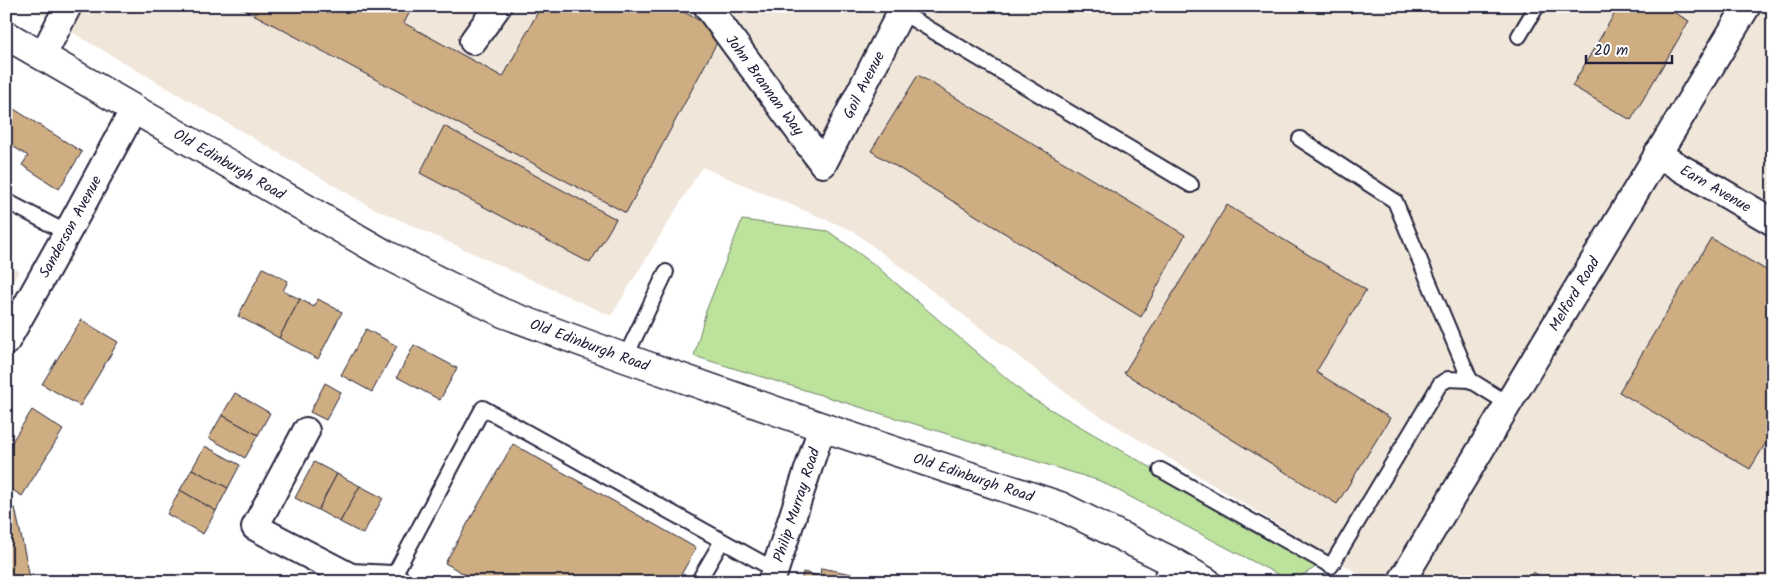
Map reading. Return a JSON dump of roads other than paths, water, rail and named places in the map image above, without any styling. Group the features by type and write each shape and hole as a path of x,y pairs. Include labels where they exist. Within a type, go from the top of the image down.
{"main road":[{"name":"Old Edinburgh Road","path":"6,35 383,253 503,313 822,427 1060,506 1165,571 1207,582"}],"street":[{"path":"43,55 68,6"},
{"path":"473,41 498,6"},
{"name":"John Brannan Way","path":"707,6 823,164"},
{"name":"Melford Road","path":"1401,582 1747,6"},
{"name":"Goil Avenue","path":"823,164 902,9"},
{"name":"Sanderson Avenue","path":"6,342 68,233 134,109"},
{"name":"Earn Avenue","path":"1657,154 1773,222"},
{"name":"Philip Murray Road","path":"773,576 822,427"},
{"path":"306,431 255,527 351,577 395,580"}],"lane":[{"path":"1519,36 1537,6"},
{"path":"902,9 1191,185"},
{"path":"1300,139 1395,201 1470,380"},
{"path":"10,203 68,233"},
{"path":"625,358 666,272"},
{"path":"1161,470 1331,566 1440,384 1448,379 1470,380 1507,403"},
{"path":"395,580 483,408 722,541 773,576"},
{"path":"698,582 722,541"}]}
